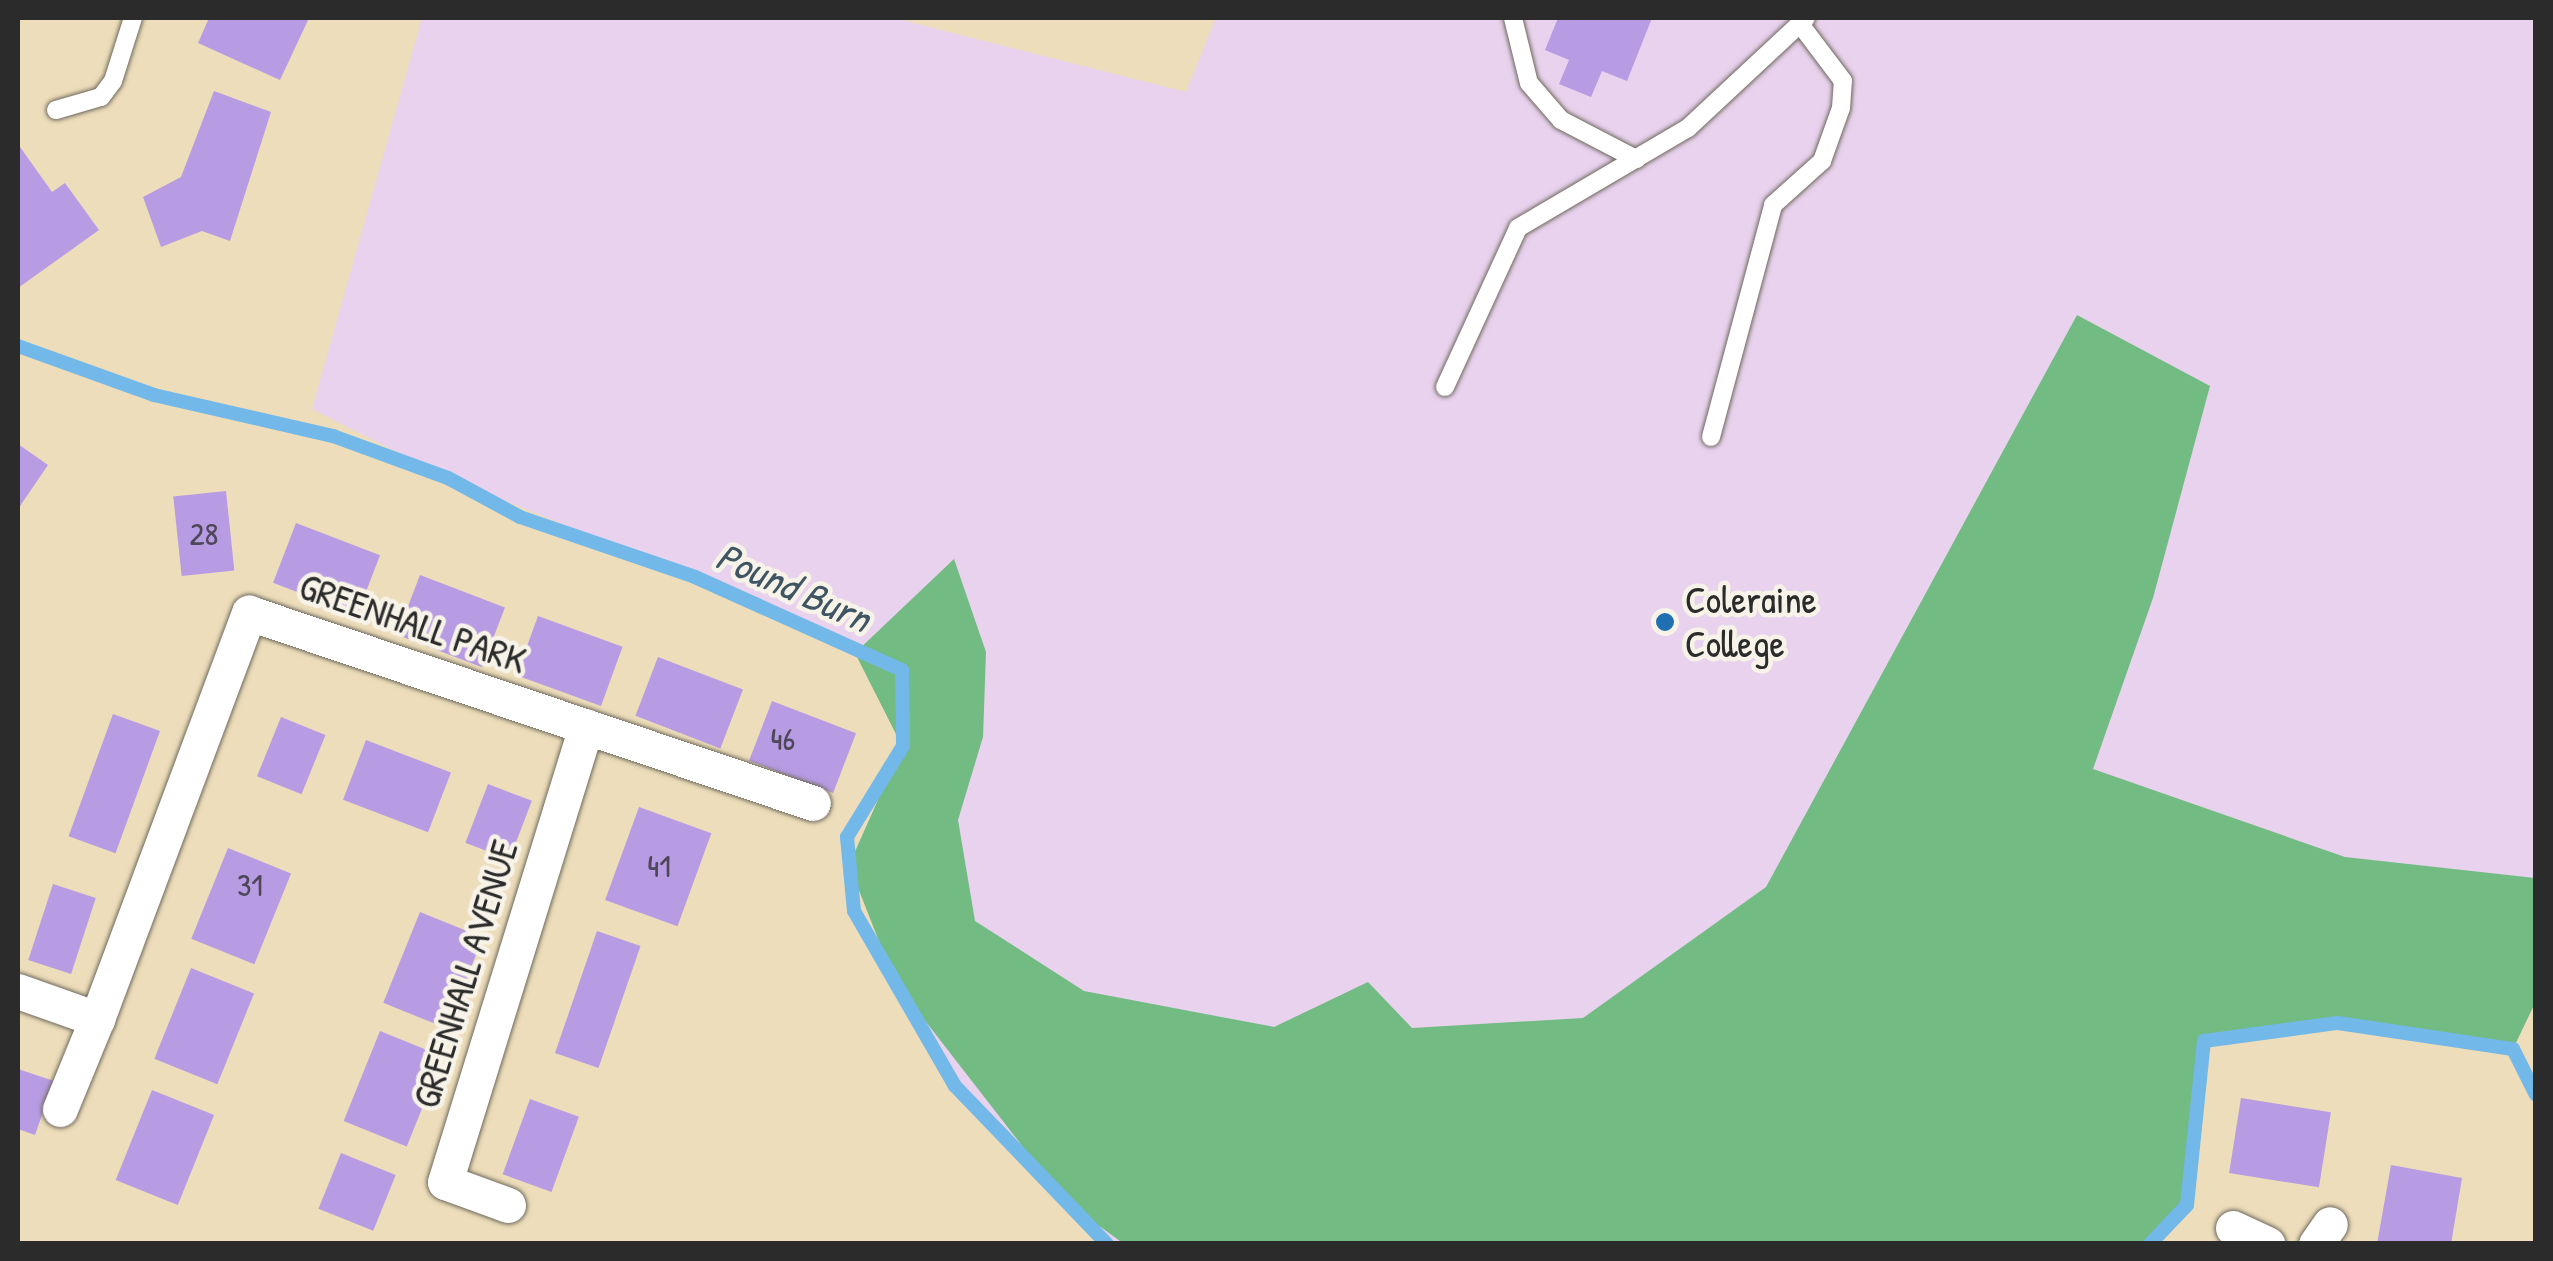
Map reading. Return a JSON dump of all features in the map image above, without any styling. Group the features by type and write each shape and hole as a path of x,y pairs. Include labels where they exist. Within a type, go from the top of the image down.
{"street":[{"name":"GREENHALL PARK","path":"98,1019 249,613 813,804"},
{"name":"GREENHALL AVENUE","path":"508,1205 445,1182 586,726"},
{"path":"18,991 98,1019 60,1109"},
{"path":"2233,1228 2266,1244"}],"lane":[{"path":"56,110 101,97 113,80 133,18"},
{"path":"1513,18 1529,83 1561,120 1636,159"},
{"path":"1445,387 1518,228 1688,128 1803,21 1843,81 1842,108 1822,161 1773,205 1710,437"}],"shaded area":[{"name":"Coleraine College","path":"422,18 894,18 1186,92 1216,18 2535,18 2535,1003 2513,1049 2338,1023 2205,1041 2187,1205 2150,1243 1107,1243 955,1086 849,865 902,746 892,668 695,577 448,478 312,409"}],"green space":[{"path":"2077,315 2210,386 2153,598 2093,769 2345,857 2535,878 2535,1003 2513,1049 2338,1023 2205,1041 2187,1205 2150,1243 1124,1244 1065,1201 895,982 849,865 902,746 855,653 954,559 986,652 983,737 958,820 975,921 1084,991 1274,1027 1368,982 1412,1028 1583,1018 1766,887"}],"building":[{"path":"209,18 309,18 280,80 198,43"},
{"path":"1558,18 1652,18 1627,81 1602,71 1591,97 1559,84 1569,60 1545,50"},
{"path":"214,91 271,112 230,241 202,231 161,247 143,197 181,177"},
{"path":"18,144 52,192 65,183 99,230 18,288"},
{"path":"18,444 48,465 18,509"},
{"path":"226,491 234,571 182,576 173,497"},
{"path":"296,523 380,555 357,615 273,583"},
{"path":"420,575 505,608 482,667 397,635"},
{"path":"538,616 623,647 601,706 516,675"},
{"path":"658,657 743,690 720,748 635,716"},
{"path":"772,701 856,733 833,793 749,761"},
{"path":"113,714 160,731 116,853 69,836"},
{"path":"281,717 326,735 302,794 257,776"},
{"path":"366,740 451,773 428,832 343,800"},
{"path":"488,784 532,801 509,860 465,843"},
{"path":"639,807 711,833 677,926 605,900"},
{"path":"228,848 291,873 254,964 191,939"},
{"path":"53,884 96,898 71,974 28,960"},
{"path":"420,912 483,937 446,1028 383,1003"},
{"path":"597,931 640,946 598,1068 555,1053"},
{"path":"191,968 254,993 217,1084 154,1059"},
{"path":"380,1031 443,1056 407,1146 344,1121"},
{"path":"18,1069 54,1081 35,1135 18,1129"},
{"path":"152,1090 214,1115 178,1205 116,1180"},
{"path":"2241,1098 2331,1112 2319,1187 2229,1173"},
{"path":"530,1099 579,1117 552,1192 503,1174"},
{"path":"341,1153 396,1175 373,1231 319,1209"},
{"path":"2391,1165 2462,1178 2451,1244 2377,1244"}],"waterway":[{"name":"Pound Burn","path":"18,346 154,395 333,436 448,478 520,517 695,577 902,670 903,746 847,837 854,911 955,1086 1107,1244"},
{"name":"Pound Burn","path":"2150,1244 2187,1205 2204,1041 2338,1023 2513,1049 2536,1095"}],"place":[{"name":"Coleraine College","path":"1665,622"}]}
